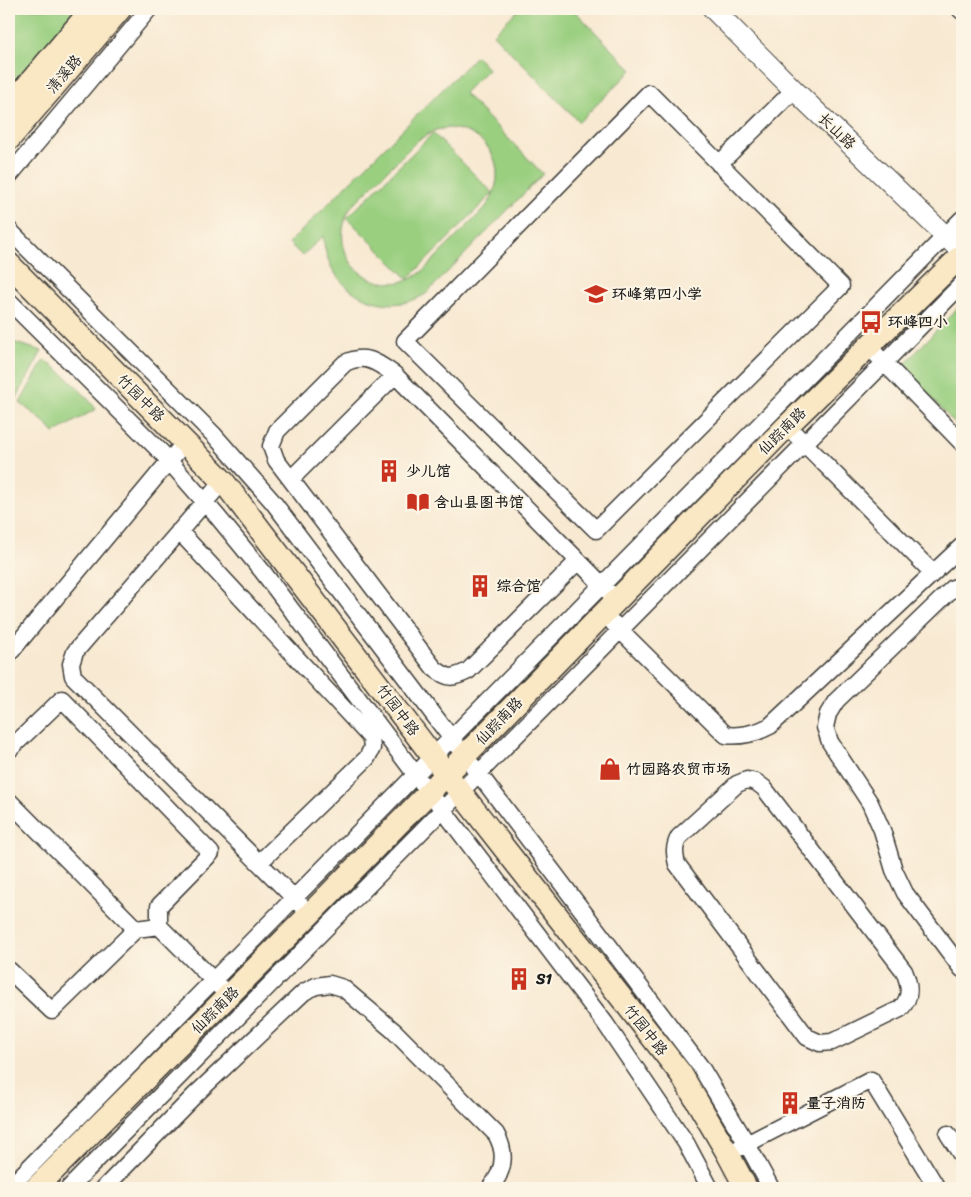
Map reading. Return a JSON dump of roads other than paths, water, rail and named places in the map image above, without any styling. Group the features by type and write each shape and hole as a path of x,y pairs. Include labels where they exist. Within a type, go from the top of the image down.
{"main road":[{"name":"清溪路","path":"9,107 92,9"},
{"name":"清溪路","path":"9,139 120,9"},
{"name":"仙踪南路","path":"36,1188 221,988 310,914 465,756 608,600 962,253"},
{"name":"竹园中路","path":"9,264 222,481 737,1149 746,1188"}],"street":[{"path":"9,176 149,9"},
{"name":"长山路","path":"713,9 962,253"},
{"path":"719,164 794,90"},
{"path":"649,93 719,164 841,286 596,530 406,341 649,93"},
{"path":"9,1188 221,988 294,898 451,738 608,600 962,219"},
{"path":"9,230 214,435 273,502 700,1066 737,1149 771,1188"},
{"path":"70,1188 962,284"},
{"path":"9,302 169,461 263,572 606,1023 686,1143 710,1188"},
{"path":"868,346 962,443"},
{"path":"578,561 468,671 456,677 445,676 434,668 276,460 271,446 277,431 344,363 355,358 367,359 380,364 395,375 578,561 608,600 621,631 726,735 733,736 762,730 770,726 962,546"},
{"path":"291,479 395,375"},
{"path":"786,426 933,573"},
{"path":"9,654 185,442"},
{"path":"222,481 74,652 71,664 73,676 310,914"},
{"path":"179,531 370,738 372,748 367,758 259,863"},
{"path":"962,585 953,588 836,701 828,714 825,728 830,742 870,803 882,830 894,870 906,893 962,969"},
{"path":"9,750 62,700 211,853 159,906 159,926 221,988"},
{"path":"747,780 756,782 764,788 904,971 909,983 909,994 905,1004 900,1009 832,1042 820,1043 808,1037 676,864 675,844 680,837 736,784 747,780"},
{"path":"9,801 136,929"},
{"path":"9,970 52,1011 136,929 159,926"},
{"path":"104,1188 195,1095 304,992 316,986 330,984 343,988 394,1031 496,1134 502,1144 504,1154 498,1175 490,1188"},
{"path":"737,1149 871,1080 937,1188"},
{"path":"948,1134 962,1156"}],"place":[{"name":"环峰第四小学","path":"596,294"},
{"name":"环峰四小","path":"871,322"},
{"name":"少儿馆","path":"389,471"},
{"name":"含山县图书馆","path":"418,502"},
{"name":"综合馆","path":"480,586"},
{"name":"竹园路农贸市场","path":"610,769"},
{"name":"S1","path":"519,979"},
{"name":"量子消防","path":"790,1103"}]}
